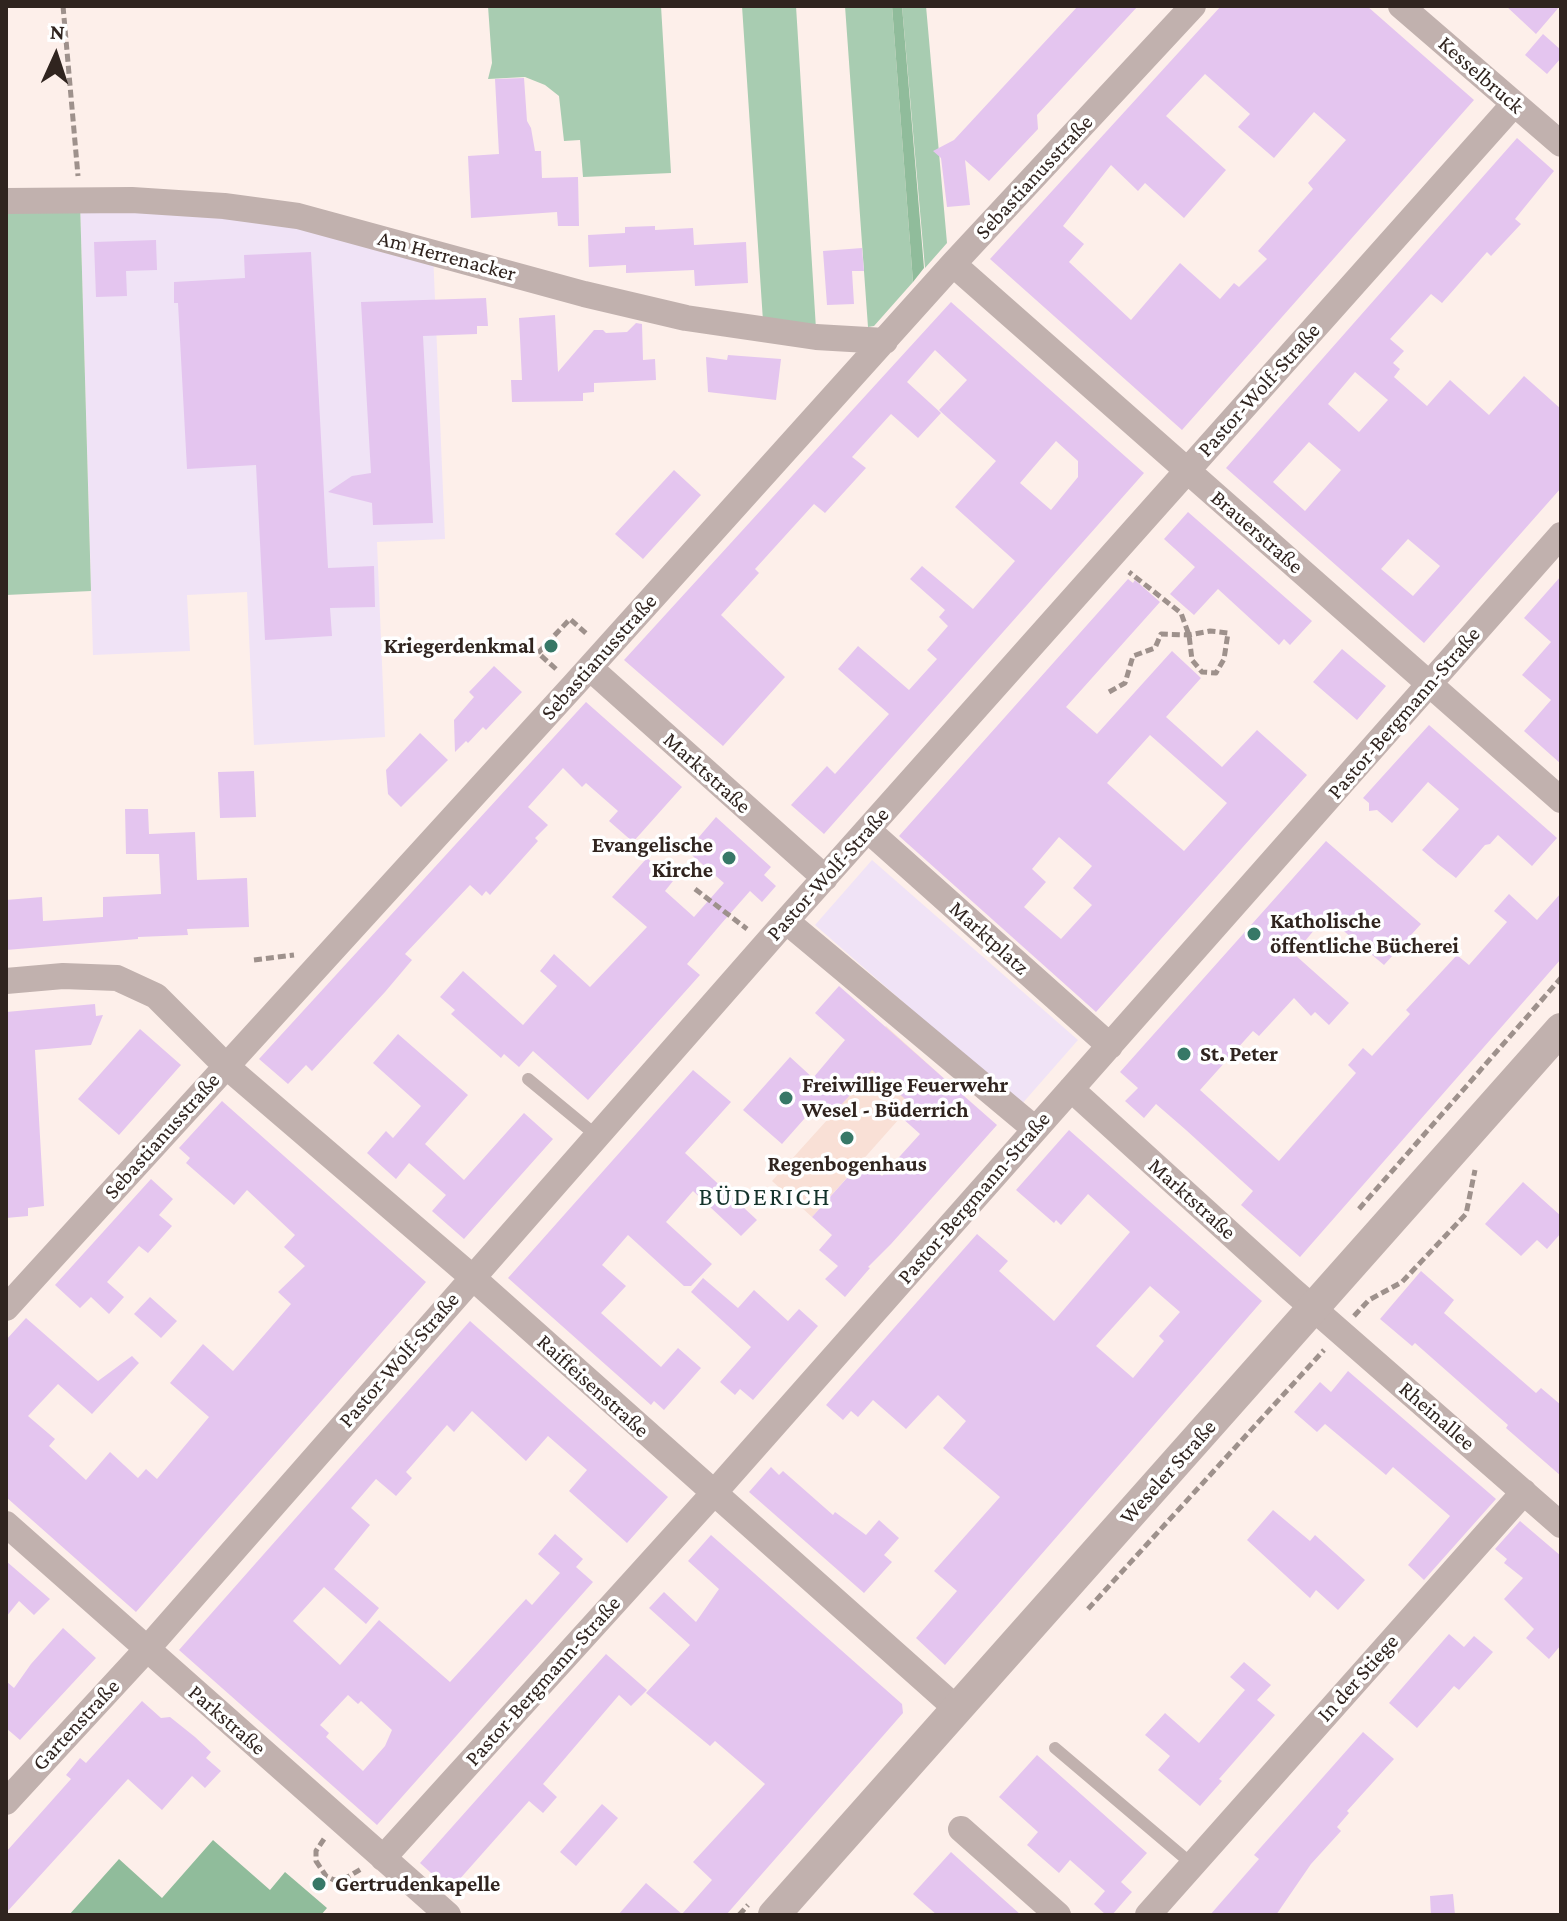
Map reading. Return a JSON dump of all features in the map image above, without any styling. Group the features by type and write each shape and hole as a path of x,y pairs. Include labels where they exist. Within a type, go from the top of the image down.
{"street":[{"name":"Sebastianusstraße","path":"6,1308 953,264 1193,6"},
{"name":"Kesselbruck","path":"1401,6 1561,144"},
{"name":"Pastor-Wolf-Straße","path":"147,1649 786,921 1514,104"},
{"name":"Am Herrenacker","path":"6,201 132,200 224,206 298,216 584,294 686,318 816,337 885,341"},
{"name":"Brauerstraße","path":"953,264 1561,800"},
{"name":"Pastor-Bergmann-Straße","path":"380,1855 713,1494 1561,535"},
{"name":"Marktstraße","path":"590,667 825,878"},
{"name":"Marktplatz","path":"868,830 1110,1046"},
{"path":"786,921 1035,1129"},
{"name":"Raiffeisenstraße","path":"6,981 63,976 117,978 156,996 226,1066 472,1277 957,1709"},
{"name":"Weseler Straße","path":"774,1915 1561,1029"},
{"name":"Marktstraße","path":"1071,1089 1313,1308"},
{"name":"Rheinallee","path":"1313,1308 1561,1525"},
{"name":"In der Stiege","path":"1148,1915 1524,1492"},
{"name":"Parkstraße","path":"6,1524 448,1915"},
{"name":"Gartenstraße","path":"6,1802 147,1649"},
{"path":"961,1829 1058,1915"}],"lane":[{"path":"528,1079 597,1136"},
{"path":"1055,1748 1193,1865"}],"path":[{"path":"63,6 80,201"},
{"path":"1109,692 1125,683 1133,656 1155,648 1161,634 1189,635 1210,631 1228,633 1224,659 1216,673 1202,672 1192,660 1189,635 1181,613 1110,557"},
{"path":"570,619 590,667 538,653 570,619"},
{"path":"695,889 766,944"},
{"path":"1087,1610 1369,1300 1402,1282 1466,1214 1476,1164"},
{"path":"341,1820 316,1851 316,1861 326,1876 334,1880 346,1878 380,1855"}],"shaded area":[{"path":"132,200 433,252 445,539 377,542 385,737 254,745 247,592 187,595 190,651 93,655 80,201"},
{"path":"872,860 1078,1040 1021,1105 815,925"},
{"name":"Regenbogenhaus","path":"886,1026 939,1074 812,1217 772,1181 846,1099 832,1087"}],"green space":[{"path":"488,6 661,6 671,173 583,177 580,140 564,141 559,96 545,85 525,77 488,79 492,63"},
{"path":"742,6 796,6 816,329 763,321"},
{"path":"845,6 892,6 913,282 874,326 868,327"},
{"path":"892,6 902,6 924,268 913,282"},
{"path":"902,6 926,6 947,243 925,268"},
{"path":"6,201 80,201 91,591 6,595"},
{"path":"213,1840 270,1890 285,1872 327,1908 321,1915 69,1915 119,1859 162,1898"}],"building":[{"path":"1078,6 1138,6 1037,115 1038,129 989,181 965,160 970,205 947,207 941,158 933,151 954,140"},
{"path":"1221,6 1367,6 1474,100 1182,430 990,259","holes":["1205,74 1250,114 1238,127 1274,158 1314,112 1346,140 1308,183 1313,189 1258,251 1267,259 1239,287 1234,283 1220,299 1180,263 1131,320 1069,262 1084,244 1063,226 1111,165 1138,191 1145,183 1184,218 1226,170 1166,116"]},
{"path":"1506,6 1560,6 1536,34"},
{"path":"1543,34 1561,50 1561,58 1547,74 1525,55"},
{"path":"524,78 527,121 535,151 541,151 542,178 578,177 579,226 558,226 557,212 471,218 468,156 499,154 495,79"},
{"path":"1517,138 1554,171 1515,219 1521,224 1491,256 1487,252 1442,303 1431,294 1390,339 1404,351 1393,363 1400,369 1394,377 1427,406 1450,380 1489,415 1524,376 1561,409 1561,488 1424,643 1226,468","holes":["1355,372 1388,400 1359,432 1328,404","1309,442 1341,470 1305,511 1273,482","1408,539 1440,566 1413,596 1381,569"]},
{"path":"655,226 655,230 693,228 694,245 746,242 748,283 695,286 694,270 626,273 626,265 589,267 588,235 625,233 625,227"},
{"path":"156,240 157,270 126,271 127,296 96,297 94,242"},
{"path":"862,248 864,271 852,271 854,304 827,305 823,251"},
{"path":"311,252 328,568 374,566 375,607 330,608 332,636 265,640 256,465 187,469 178,303 174,303 174,282 245,278 244,255"},
{"path":"486,298 488,326 477,326 477,334 423,336 433,523 373,525 372,503 328,492 352,476 371,473 361,302"},
{"path":"951,302 1144,473 824,834 791,805 827,766 835,774 889,714 838,669 858,646 909,690 937,659 927,650 948,626 939,617 945,610 910,579 922,566 973,609 1015,561 955,507 996,461 939,410 967,380 935,350 907,382 941,413 918,438 891,414 852,457 866,468 825,513 814,504 755,569 759,573 721,615 785,677 723,746 624,660","holes":["1056,441 1078,461 1078,477 1051,510 1020,483"]},
{"path":"555,315 558,372 594,330 627,332 636,323 642,324 643,360 655,359 656,380 594,383 594,392 583,393 583,401 512,402 511,380 522,380 519,318"},
{"path":"728,355 781,359 776,400 708,392 706,357 727,360"},
{"path":"674,470 701,495 643,559 615,534"},
{"path":"1188,512 1312,621 1290,645 1284,639 1279,645 1218,589 1194,615 1170,594 1195,567 1164,539"},
{"path":"1561,576 1561,764 1524,731 1551,700 1522,675 1551,642 1524,618"},
{"path":"1128,579 1133,583 1135,580 1160,602 1066,707 1097,734 1172,651 1201,678 1166,717 1222,767 1257,730 1307,775 1096,1012 899,836","holes":["1150,735 1227,803 1184,851 1107,783","1059,837 1092,866 1073,888 1092,905 1061,939 1024,907 1046,882 1032,869"]},
{"path":"1342,649 1386,686 1357,720 1313,682"},
{"path":"494,666 522,692 486,730 483,727 455,752 454,720 474,697 469,692"},
{"path":"586,702 682,787 633,842 609,821 618,811 586,783 582,787 563,768 528,807 548,825 535,838 538,841 490,895 486,891 482,896 470,885 405,954 412,960 385,992 312,1071 306,1065 288,1084 259,1059"},
{"path":"1429,725 1557,838 1532,866 1498,835 1456,878 1438,864 1422,850 1459,809 1428,782 1392,823 1377,810 1369,811 1369,803 1363,798"},
{"path":"420,733 448,760 401,807 388,794 386,770"},
{"path":"254,771 256,817 220,818 218,772"},
{"path":"125,809 148,809 149,834 195,832 197,880 247,878 249,927 187,929 188,935 6,950 6,900 42,897 43,921 103,917 103,897 161,894 159,854 126,854"},
{"path":"716,817 771,867 764,875 776,886 762,902 750,891 721,924 687,964 700,975 588,1100 533,1051 519,1067 504,1054 501,1058 451,1014 455,1010 440,997 463,971 523,1025 557,986 540,971 554,954 590,987 647,927 612,897 647,858 673,881 665,891 694,917 724,883 687,851"},
{"path":"1326,841 1421,924 1384,965 1326,916 1294,954 1349,1003 1329,1025 1315,1012 1311,1016 1294,998 1259,1036 1253,1031 1200,1090 1279,1161 1356,1073 1348,1065 1363,1048 1372,1056 1410,1014 1406,1010 1457,955 1469,965 1507,922 1494,911 1509,894 1537,920 1561,893 1561,959 1300,1257 1241,1205 1253,1191 1186,1130 1156,1104 1144,1118 1125,1101 1138,1088 1120,1072"},
{"path":"839,986 997,1125 868,1267 845,1297 825,1279 838,1266 819,1250 832,1235 812,1217 864,1159 882,1176 920,1134 901,1117 912,1105 872,1070 834,1113 820,1101 782,1144 743,1110 790,1057 813,1078 845,1040 815,1013"},
{"path":"95,1004 96,1016 103,1015 91,1045 35,1050 44,1206 28,1208 28,1216 6,1218 6,1012"},
{"path":"140,1029 181,1065 119,1135 78,1099"},
{"path":"398,1034 468,1095 425,1144 464,1180 524,1113 553,1139 464,1239 432,1211 446,1195 409,1163 396,1179 367,1153 386,1131 393,1138 421,1106 373,1063"},
{"path":"693,1070 731,1102 685,1153 757,1220 741,1236 693,1191 666,1222 712,1264 691,1286 684,1286 628,1235 602,1265 626,1286 601,1313 661,1367 678,1348 701,1368 664,1410 654,1401 651,1405 508,1278"},
{"path":"222,1101 426,1282 136,1612 6,1497 6,1340 26,1318 98,1381 132,1356 139,1363 92,1414 58,1384 28,1416 55,1439 49,1446 86,1480 110,1452 138,1478 146,1469 157,1479 209,1417 170,1383 203,1344 233,1371 291,1304 278,1292 305,1266 284,1247 295,1235 247,1190 234,1205 186,1163 190,1158 179,1148"},
{"path":"1069,1130 1262,1301 945,1665 916,1638 957,1591 934,1571 1000,1497 943,1448 966,1421 938,1395 906,1429 873,1400 858,1417 851,1411 843,1420 826,1405 977,1234 1008,1261 999,1271 1054,1321 1130,1232 1088,1194 1061,1225 1056,1220 1054,1223 1016,1190","holes":["1150,1286 1180,1312 1159,1336 1164,1341 1133,1378 1096,1346"]},
{"path":"151,1179 173,1199 159,1215 172,1226 148,1253 139,1246 107,1282 124,1297 109,1314 91,1297 80,1308 55,1285"},
{"path":"1523,1182 1561,1216 1561,1233 1547,1249 1537,1240 1521,1256 1485,1224"},
{"path":"1421,1271 1454,1300 1444,1313 1536,1393 1541,1388 1561,1405 1561,1476 1415,1343 1412,1346 1380,1319"},
{"path":"703,1278 738,1308 754,1290 788,1321 799,1309 818,1326 753,1400 740,1389 735,1395 720,1382 751,1347 691,1292"},
{"path":"150,1297 177,1321 161,1338 134,1314"},
{"path":"470,1321 668,1497 627,1543 569,1491 587,1470 548,1436 526,1461 472,1411 454,1432 447,1425 406,1472 412,1478 396,1496 376,1479 351,1508 370,1525 334,1569 379,1608 366,1624 324,1587 293,1621 340,1665 379,1620 450,1682 526,1599 532,1605 560,1573 538,1554 555,1534 583,1559 576,1567 593,1582 377,1825 179,1650","holes":["348,1695 358,1704 361,1701 392,1730 385,1746 363,1771 326,1737 329,1733 320,1725"]},
{"path":"1348,1371 1496,1499 1424,1580 1408,1565 1450,1516 1393,1467 1386,1475 1325,1424 1317,1432 1294,1412 1320,1382 1331,1392"},
{"path":"771,1467 779,1475 783,1471 833,1515 835,1512 866,1535 879,1520 899,1538 884,1555 892,1562 864,1593 749,1492"},
{"path":"1273,1510 1310,1541 1315,1535 1365,1580 1338,1610 1316,1590 1310,1598 1247,1540"},
{"path":"1520,1521 1561,1556 1561,1645 1549,1659 1526,1638 1534,1629 1504,1599 1523,1578 1504,1563 1507,1559 1495,1549"},
{"path":"711,1535 902,1704 903,1713 726,1915 618,1915 646,1883 682,1914 712,1880 693,1862 765,1784 715,1741 710,1746 646,1693 690,1645 649,1608 664,1592 696,1622 719,1589 688,1561"},
{"path":"6,1561 50,1599 34,1615 19,1601 6,1617"},
{"path":"63,1628 96,1658 20,1740 6,1728 6,1681 14,1688"},
{"path":"1449,1634 1464,1647 1474,1636 1493,1652 1459,1690 1454,1686 1417,1728 1389,1703"},
{"path":"606,1654 647,1690 631,1706 619,1695 543,1784 557,1797 543,1813 529,1801 450,1890 420,1863"},
{"path":"1244,1662 1271,1685 1257,1700 1275,1715 1219,1779 1222,1781 1200,1806 1158,1770 1170,1756 1145,1735 1165,1713 1199,1743 1245,1690 1230,1677"},
{"path":"142,1701 161,1718 170,1717 195,1737 211,1752 206,1758 221,1771 205,1788 192,1776 162,1810 128,1779 6,1913 6,1852 71,1779 66,1775 80,1758 86,1763"},
{"path":"1363,1732 1394,1759 1347,1811 1349,1813 1337,1827 1341,1831 1311,1864 1276,1915 1210,1915 1259,1859 1254,1855"},
{"path":"1037,1755 1147,1853 1121,1882 1132,1892 1112,1915 1106,1915 1094,1904 1105,1891 1070,1860 1059,1873 1027,1845 1038,1832 999,1797"},
{"path":"602,1804 618,1818 576,1866 560,1852"},
{"path":"951,1852 1021,1915 937,1915 913,1894"},
{"path":"1453,1894 1455,1915 1431,1915 1430,1896"}],"place":[{"name":"Kriegerdenkmal","path":"551,646"},
{"name":"Evangelische Kirche","path":"729,858"},
{"name":"Katholische öffentliche Bücherei","path":"1254,934"},
{"name":"St. Peter","path":"1184,1054"},
{"name":"Freiwillige Feuerwehr Wesel - Büderrich","path":"786,1098"},
{"name":"Regenbogenhaus","path":"847,1138"},
{"name":"Gertrudenkapelle","path":"319,1884"}],"district":[{"name":"BÜDERICH","path":"765,1197"}]}
